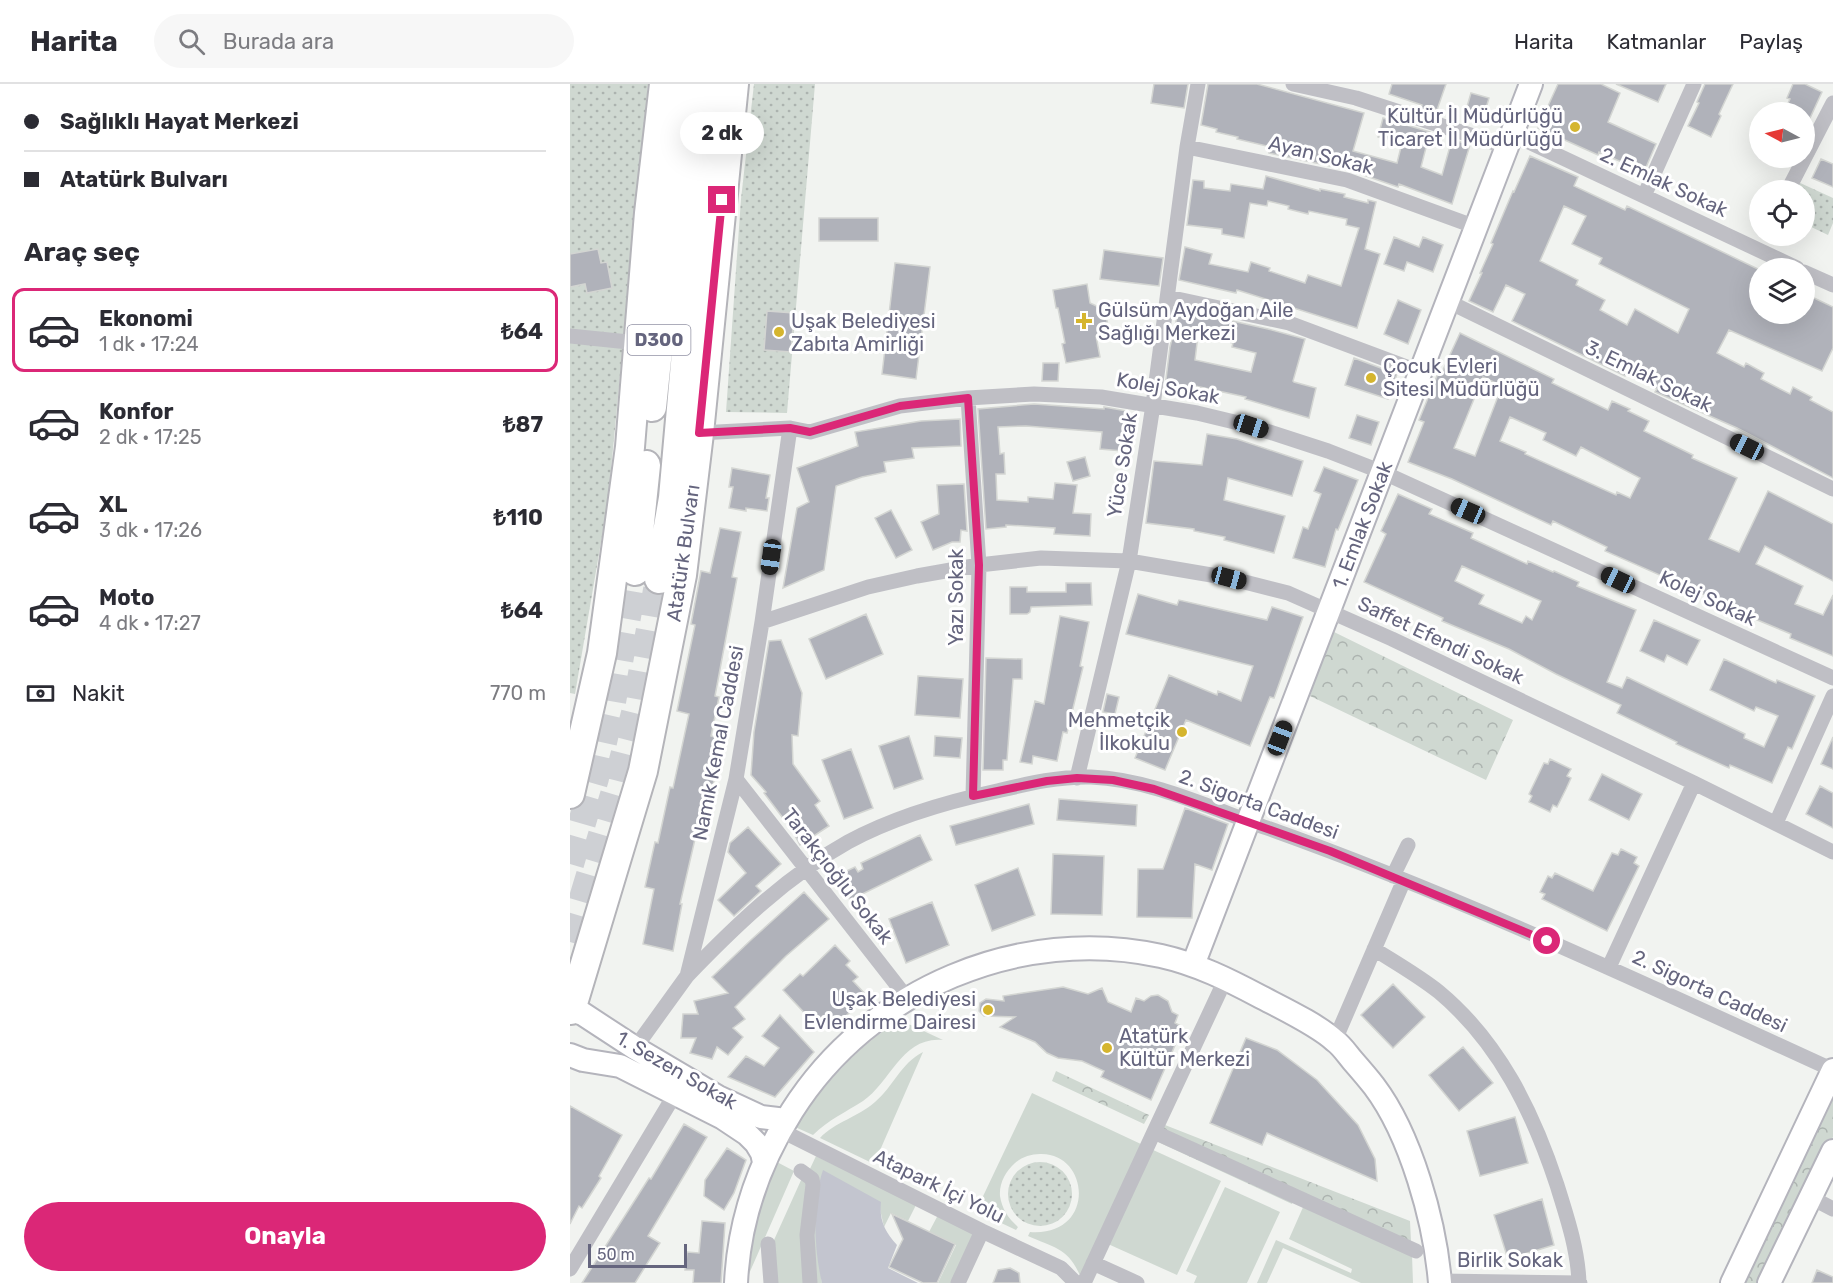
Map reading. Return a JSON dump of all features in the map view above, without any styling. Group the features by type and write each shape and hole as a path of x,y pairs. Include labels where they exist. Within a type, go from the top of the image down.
{"highway":[{"path":"570,794 602,653 630,447 649,213 664,84"},
{"name":"D300","path":"647,575 692,102 710,84"},
{"name":"Atatürk Bulvarı","path":"570,1014 578,961 645,761 682,575 699,433 734,84"}],"main road":[{"name":"1. Emlak Sokak","path":"1193,965 1531,84"},
{"path":"736,1283 742,1232 751,1197 764,1162 783,1125 803,1094 825,1066 850,1041 907,998 948,977 1000,960 1045,951 1092,948 1123,950 1193,965 1226,978 1287,1010 1335,1040 1375,1087 1397,1124 1425,1201 1437,1253 1440,1282"},
{"name":"1. Sezen Sokak","path":"570,1014 583,1014 718,1097 783,1125"},
{"name":"1. Sezen Sokak","path":"570,1055 583,1060 620,1066 723,1118 747,1134 762,1153 764,1162"},
{"path":"1732,1283 1833,1070"},
{"path":"1769,1283 1833,1151"}],"street":[{"name":"Yüce Sokak","path":"1077,778 1129,561 1153,405 1187,147 1198,84"},
{"name":"2. Emlak Sokak","path":"1293,84 1356,98 1509,140 1644,196 1775,258"},
{"path":"1644,196 1694,84"},
{"path":"1793,180 1833,103"},
{"name":"Ayan Sokak","path":"1187,147 1347,180 1476,227"},
{"path":"1758,250 1760,246"},
{"path":"1815,277 1833,285"},
{"path":"1168,297 1289,323 1420,372"},
{"name":"3. Emlak Sokak","path":"1447,302 1833,489"},
{"path":"570,336 638,343"},
{"name":"Kolej Sokak","path":"699,433 790,428 810,432 900,406 968,398 1034,394 1101,397 1153,405 1251,426 1328,451 1382,472 1833,678"},
{"name":"Yazı Sokak","path":"968,398 979,565 973,796"},
{"name":"Namık Kemal Caddesi","path":"635,1048 687,976 736,779 762,622 790,428"},
{"name":"Saffet Efendi Sokak","path":"762,622 868,587 979,565 1041,558 1129,561 1229,578 1288,593 1392,639 1833,852"},
{"path":"1776,823 1833,696"},
{"name":"2. Sigorta Caddesi","path":"687,976 730,933 806,868 849,842 878,828 918,812 973,796 1047,781 1077,778 1113,780 1154,789 1399,878 1609,968 1833,1070"},
{"name":"Tarakçıoğlu Sokak","path":"736,779 907,998"},
{"path":"1609,968 1694,783"},
{"path":"1335,1040 1374,949 1408,845"},
{"path":"1374,949 1438,992 1491,1046 1508,1071 1533,1121 1550,1166 1573,1239 1579,1283"},
{"path":"1084,1283 1226,978"},
{"path":"570,1269 675,1094"},
{"name":"Atapark İçi Yolu","path":"783,1125 982,1232 1061,1268 1076,1283"},
{"path":"1154,1132 1416,1251"},
{"path":"801,1171 812,1179 813,1185 807,1235 810,1283"},
{"path":"1810,1197 1833,1209"},
{"path":"958,1283 982,1232"},
{"path":"768,1244 771,1283"},
{"path":"1093,1263 1137,1283"},
{"name":"Birlik Sokak","path":"1440,1282 1579,1283"}],"green space":[{"path":"570,84 648,84 608,501 575,694 570,693"},
{"path":"754,84 815,84 787,413 726,412 741,199"},
{"path":"1815,190 1833,198 1833,223 1828,235 1815,229"},
{"path":"1332,631 1513,720 1486,780 1310,696"},
{"path":"900,1020 943,1040 917,1045 898,1062 873,1093 837,1116 813,1135 795,1127 817,1097 855,1054"},
{"path":"923,1052 874,1164 820,1138 875,1102 909,1062"},
{"path":"1056,1071 1149,1115 1144,1124 1052,1081"},
{"path":"1032,1093 1143,1145 1081,1278 1071,1260 1060,1250 1028,1236 1030,1232 1052,1230 1067,1222 1076,1209 1079,1194 1076,1179 1069,1166 1057,1157 1040,1154 1027,1156 1015,1163 1004,1178 1000,1191 1001,1201 1006,1213 1018,1227 1016,1230 976,1211"},
{"path":"1833,1099 1833,1137 1762,1283 1744,1283"},
{"path":"1165,1125 1410,1221 1411,1242 1293,1201 1292,1204 1158,1142"},
{"path":"1151,1149 1221,1181 1177,1275 1108,1244"},
{"path":"816,1156 916,1205 908,1221 891,1213 884,1227 880,1209 818,1184 816,1238 822,1283 814,1283 809,1171"},
{"path":"775,1161 794,1171 745,1283 746,1246"},
{"path":"1040,1162 1058,1168 1066,1176 1072,1194 1066,1212 1058,1220 1040,1226 1022,1220 1014,1212 1008,1194 1014,1176 1022,1168"},
{"path":"802,1178 808,1181 807,1283 774,1283 774,1240"},
{"path":"1225,1187 1280,1212 1247,1283 1194,1283 1197,1276 1186,1271"},
{"path":"1304,1205 1412,1255 1413,1283 1361,1283 1283,1248 1267,1283 1257,1283 1276,1240 1351,1273 1352,1269 1289,1239"},
{"path":"938,1215 976,1234 953,1283 938,1283 956,1245 929,1232"}],"shaded area":[{"path":"823,1170 881,1202 884,1225 897,1245 888,1268 918,1283 822,1283 815,1226 819,1183"}],"building":[{"path":"1154,84 1188,84 1184,108 1151,103"},
{"path":"1208,84 1257,84 1364,113 1353,151 1397,163 1402,143 1378,137 1383,118 1430,132 1421,167 1442,175 1452,139 1470,145 1452,204 1399,184 1398,187 1349,170 1269,153 1271,147 1237,139 1238,137 1216,132 1217,129 1201,125"},
{"path":"1392,84 1446,84 1434,113 1421,109 1422,105 1389,94"},
{"path":"1558,84 1601,84 1620,93 1608,122 1656,144 1644,172 1599,152 1598,155 1538,128"},
{"path":"1616,84 1666,84 1658,102"},
{"path":"1705,84 1733,84 1711,137 1688,126"},
{"path":"1793,84 1805,84 1822,92 1815,107 1815,102 1789,102 1790,99 1787,98"},
{"path":"1471,93 1489,98 1482,122 1464,117"},
{"path":"1530,156 1578,177 1574,186 1625,210 1627,206 1749,265 1749,324 1815,324 1815,298 1833,307 1833,348 1822,371 1729,330 1717,353 1744,367 1746,363 1764,373 1761,379 1790,394 1793,387 1812,397 1810,400 1833,412 1833,478 1737,428 1655,392 1657,389 1626,374 1625,376 1512,321 1525,294 1506,285 1493,312 1469,301 1513,191","holes":["1564,206 1586,216 1572,244 1602,258 1599,264 1689,309 1678,333 1635,309 1627,325 1600,310 1605,300 1576,285 1578,280 1540,261"]},
{"path":"1821,159 1833,164 1833,187 1812,178"},
{"path":"1266,176 1320,191 1320,189 1345,194 1344,197 1368,203 1368,200 1376,202 1365,249 1380,254 1357,328 1237,290 1236,293 1179,280 1185,247 1212,254 1209,264 1248,272 1251,262 1270,268 1269,271 1305,283 1308,275 1341,286 1359,228 1346,225 1347,219 1309,211 1308,214 1268,201 1267,206 1250,203 1244,238 1222,234 1222,229 1187,225 1193,180 1204,181 1204,188 1230,191 1231,184 1263,189"},
{"path":"819,218 878,218 878,241 819,241"},
{"path":"1394,237 1419,247 1423,237 1443,245 1433,272 1407,262 1404,271 1384,264"},
{"path":"598,249 601,263 607,262 612,288 587,293 585,284 570,287 570,254"},
{"path":"1104,250 1163,258 1159,286 1100,279"},
{"path":"895,263 930,267 916,379 882,374"},
{"name":"Gülsüm Aydoğan Aile Sağlığı Merkezi","path":"1087,284 1090,303 1105,310 1108,326 1096,336 1100,357 1066,363 1062,344 1065,343 1053,290"},
{"path":"1398,300 1421,310 1408,344 1384,334"},
{"path":"1179,309 1305,339 1293,381 1316,388 1309,418 1245,399 1246,397 1195,386 1195,391 1165,387 1170,347","holes":["1198,335 1233,343 1232,347 1256,353 1251,372 1195,360"]},
{"name":"Uşak Belediyesi Zabıta Amirliği","path":"767,311 794,313 791,352 764,350"},
{"path":"1460,333 1554,379 1552,383 1608,410 1612,401 1630,409 1628,411 1649,421 1644,431 1693,455 1692,458 1737,478 1709,539 1739,552 1768,491 1833,524 1833,581 1765,546 1756,564 1803,586 1795,604 1823,615 1833,595 1833,656 1790,638 1791,634 1743,614 1744,612 1605,551 1607,547 1553,521 1551,525 1452,479 1408,462 1424,422 1419,420 1439,371 1442,372","holes":["1483,377 1502,386 1475,456 1454,448","1510,417 1546,433 1543,440 1576,456 1581,447 1640,478 1630,498 1617,492 1616,495 1500,441"]},
{"name":"Çocuk Evleri Sitesi Müdürlüğü","path":"1354,358 1397,374 1388,399 1345,385"},
{"path":"1043,363 1059,363 1058,381 1042,381"},
{"path":"1034,404 1104,409 1104,407 1127,411 1123,451 1100,449 1102,432 1026,426 998,427 1000,454 1004,453 1005,474 996,474 997,500 1028,502 1028,497 1053,499 1055,483 1077,485 1073,513 1091,514 1090,536 1054,534 1055,528 1006,525 1006,527 986,529 978,409"},
{"path":"1357,415 1379,422 1371,445 1349,438"},
{"path":"960,419 961,446 912,448 914,458 884,462 886,472 836,486 824,570 783,588 797,508 809,502 797,468 858,446 855,432 921,421"},
{"path":"1207,434 1237,439 1303,461 1292,496 1228,478 1224,500 1285,516 1274,553 1224,540 1225,537 1194,531 1194,529 1146,523 1154,461 1202,465"},
{"path":"1085,457 1090,476 1073,481 1067,462"},
{"path":"1324,467 1358,480 1338,530 1336,529 1325,567 1293,558 1303,527 1308,529 1321,494 1314,491"},
{"path":"732,468 770,475 766,498 769,498 767,511 729,508 733,487 729,487"},
{"path":"964,484 967,531 961,530 960,542 952,542 933,550 921,522 939,514 937,485"},
{"path":"1398,494 1432,509 1429,514 1473,533 1471,538 1527,564 1528,561 1554,571 1579,582 1577,586 1636,610 1607,682 1622,688 1627,677 1745,734 1744,738 1764,747 1778,716 1756,707 1754,711 1710,690 1724,659 1776,683 1777,680 1815,696 1792,749 1788,747 1772,783 1730,765 1729,768 1676,744 1677,742 1617,713 1621,705 1509,649 1442,621 1443,618 1364,582 1386,534 1381,531","holes":["1462,566 1541,601 1532,620 1526,616 1522,623 1479,604 1484,595 1455,581"]},
{"path":"891,510 912,550 896,558 875,518"},
{"path":"720,528 741,532 732,577 737,578 715,696 719,697 711,736 723,739 713,785 710,784 699,840 695,839 680,904 682,904 673,951 643,944 654,889 645,887 655,842 658,843 670,787 673,788 689,714 677,711 695,625 691,624 701,571 710,573"},
{"path":"1066,583 1091,583 1092,605 1031,607 1027,614 1010,614 1010,587 1027,587 1027,592 1066,592"},
{"path":"1138,594 1177,605 1179,600 1267,620 1272,607 1303,617 1274,698 1270,697 1250,746 1186,720 1165,770 1135,758 1169,675 1217,695 1218,691 1241,701 1253,666 1126,634"},
{"path":"866,614 883,654 826,679 809,639"},
{"path":"1060,616 1089,622 1080,666 1083,667 1067,733 1063,732 1057,761 1033,756 1032,764 1020,762 1035,701 1044,704"},
{"path":"1654,620 1700,640 1687,665 1667,655 1664,662 1640,651"},
{"path":"781,640 802,693 798,736 792,735 793,764 820,801 815,805 829,826 800,845 792,830 764,793 766,792 751,775 754,732 769,641"},
{"path":"986,658 1022,659 1022,679 1013,679 1007,760 1003,760 1003,770 983,770"},
{"path":"918,676 963,679 960,718 915,715"},
{"path":"1107,694 1119,697 1115,714 1103,712"},
{"path":"909,736 923,779 894,789 879,746"},
{"path":"935,736 962,738 960,758 934,756"},
{"path":"1833,737 1833,769 1821,764"},
{"path":"851,749 873,808 844,819 822,760"},
{"path":"1550,759 1571,769 1567,776 1571,778 1557,807 1553,805 1550,812 1529,802 1532,796 1529,794 1544,763 1548,764"},
{"path":"1602,774 1642,794 1629,820 1589,800"},
{"path":"1820,786 1833,793 1833,828 1806,814"},
{"path":"1059,799 1137,805 1136,826 1057,820"},
{"path":"1029,804 1034,824 956,845 950,826"},
{"path":"1185,808 1228,824 1212,870 1195,864 1192,918 1137,917 1138,869 1163,869"},
{"path":"748,827 781,864 756,886 761,891 734,916 718,900 746,873 728,852 730,843"},
{"path":"920,835 932,860 850,900 838,875 855,867 858,872 863,869 861,863"},
{"path":"1621,849 1637,857 1634,863 1639,866 1607,931 1542,899 1545,894 1540,892 1548,876 1552,878 1555,873 1593,891 1612,853 1618,855"},
{"path":"1053,854 1104,856 1102,915 1051,914"},
{"path":"1018,868 1035,915 992,931 975,885"},
{"path":"804,892 829,919 786,956 735,1007 745,1019 733,1028 743,1037 728,1055 717,1047 712,1059 690,1053 696,1038 681,1038 683,1014 698,1014 694,1001 728,993 712,977"},
{"path":"932,902 949,945 906,963 889,919"},
{"path":"835,945 850,961 846,965 858,977 853,981 867,996 831,1030 817,1016 812,1021 783,990 800,974 803,976"},
{"path":"1393,984 1425,1017 1393,1048 1361,1015"},
{"name":"Atatürk Kültür Merkezi","path":"1063,987 1088,994 1102,988 1108,1002 1131,1012 1136,998 1144,1001 1151,996 1158,995 1168,1001 1172,1012 1178,1015 1175,1023 1183,1027 1151,1100 1101,1077 1104,1071 1082,1061 1058,1058 1047,1053 1035,1042 1000,1027 1015,1017 984,1016 979,1011 980,1003 986,999 1004,1001 1003,996"},
{"path":"780,1015 814,1052 775,1097 728,1077 746,1056 764,1066 779,1048 762,1036"},
{"path":"1246,1038 1277,1050 1317,1080 1358,1125 1375,1159 1377,1181 1267,1133 1262,1145 1210,1123"},
{"path":"1463,1047 1493,1083 1459,1111 1429,1075"},
{"path":"570,1106 622,1135 599,1176 601,1178 582,1208 579,1206 570,1224"},
{"path":"1515,1117 1528,1163 1480,1176 1467,1131"},
{"path":"684,1124 707,1137 648,1236 660,1243 635,1283 582,1283 649,1178 651,1179"},
{"path":"727,1148 746,1160 734,1193 724,1210 704,1196 705,1180"},
{"path":"1542,1199 1554,1245 1508,1259 1494,1215"},
{"path":"892,1214 955,1244 937,1283 923,1283 889,1267 903,1239"},
{"path":"702,1221 725,1223 721,1283 693,1283 694,1270 685,1270 687,1252 699,1253"},
{"path":"1010,1268 1019,1273 1020,1283 993,1283 998,1270"},
{"path":"1817,1270 1833,1277 1833,1283 1812,1283"}],"tunnel":[{"path":"570,864 595,778 612,702 635,571"},
{"path":"570,942 616,788 635,713 659,579"}],"place":[{"name":"Kültür İl Müdürlüğü Ticaret İl Müdürlüğü","path":"1575,127"},
{"name":"Gülsüm Aydoğan Aile Sağlığı Merkezi","path":"1084,321"},
{"name":"Uşak Belediyesi Zabıta Amirliği","path":"779,332"},
{"name":"Çocuk Evleri Sitesi Müdürlüğü","path":"1371,378"},
{"name":"Mehmetçik İlkokulu","path":"1182,732"},
{"name":"Uşak Belediyesi Evlendirme Dairesi","path":"988,1010"},
{"name":"Atatürk Kültür Merkezi","path":"1107,1048"}],"route":[{"path":"722,200 699,433 790,428 810,432 900,406 968,398 979,565 973,796 1047,781 1092,777 1154,789 1330,851 1547,941"}]}
